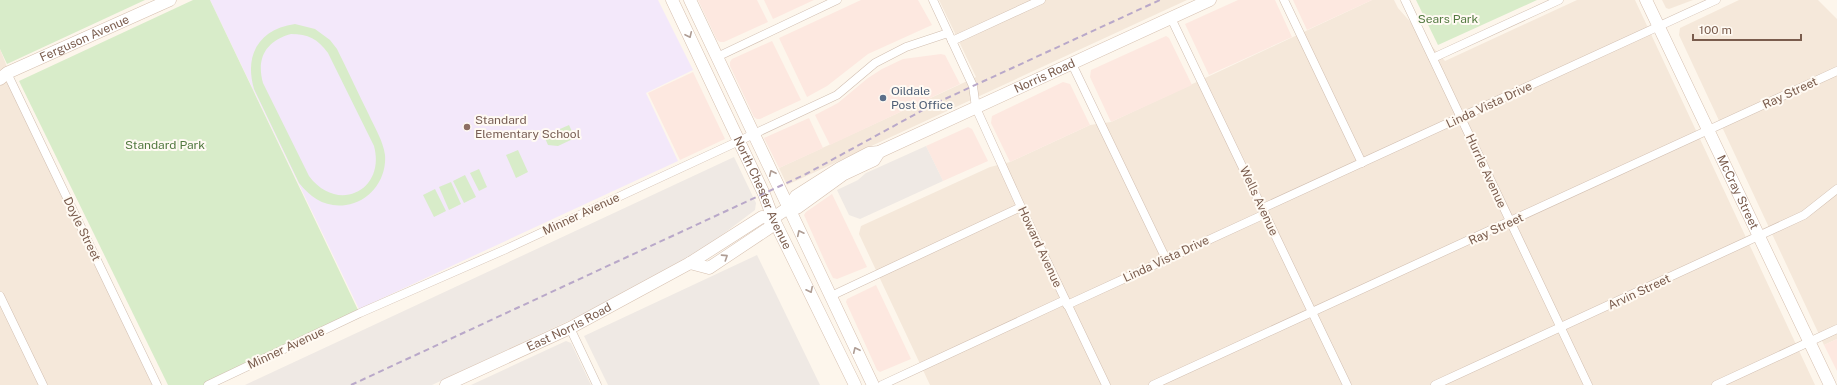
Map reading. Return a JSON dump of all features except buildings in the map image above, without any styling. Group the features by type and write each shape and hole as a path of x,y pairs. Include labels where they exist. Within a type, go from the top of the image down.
{"street":[{"name":"Ferguson Avenue","path":"4,76 170,0"},
{"name":"North Chester Avenue","path":"672,0 774,218 855,385"},
{"name":"North Chester Avenue","path":"690,0 873,385"},
{"path":"717,56 837,0"},
{"name":"Howard Avenue","path":"933,0 973,86 976,108 1021,207 1106,385"},
{"path":"952,41 1041,0"},
{"name":"Norris Road","path":"788,208 796,196 840,168 869,153 879,152 1210,0"},
{"path":"1284,0 1362,163"},
{"name":"Hurrle Avenue","path":"1405,0 1588,385"},
{"path":"1433,58 1559,0"},
{"name":"McCray Street","path":"1646,0 1830,385"},
{"name":"Linda Vista Drive","path":"882,385 1066,302 1166,259 1362,163 1716,0"},
{"name":"Wells Avenue","path":"1171,18 1347,385"},
{"name":"Minner Avenue","path":"208,385 360,313 739,142 837,95 875,63 906,47 948,33"},
{"path":"1072,64 1166,259"},
{"name":"Ray Street","path":"1153,385 1837,71"},
{"name":"Doyle Street","path":"4,76 157,385"},
{"name":"Arvin Street","path":"1435,385 1804,215 1837,189"},
{"path":"831,296 1021,207"},
{"name":"East Norris Road","path":"446,385 570,328 690,263 762,217 774,218 788,208"},
{"path":"0,296 43,385"},
{"path":"570,328 597,385"},
{"path":"1716,385 1837,329"}],"shaded area":[{"name":"Standard Elementary School","path":"210,0 658,0 693,70 646,93 678,161 359,309"},
{"path":"698,0 757,0 768,22 724,42 720,42 717,40"},
{"path":"764,0 814,0 773,19"},
{"path":"861,0 918,0 932,25 868,54 827,86 807,97 779,38"},
{"path":"939,0 1187,0 787,185 779,168 976,77"},
{"path":"1238,0 1275,0 1292,37 1209,75 1185,24"},
{"path":"1293,0 1372,0 1307,30"},
{"path":"1372,0 1394,0 1398,8 1445,61 1577,0 1635,0 1815,385 930,385 859,234 861,226 990,167 1010,162 1090,125 1111,122"},
{"path":"1662,0 1693,0 1669,9 1666,8"},
{"path":"1739,0 1818,0 1837,19 1837,339 1824,345 1679,35 1680,28"},
{"path":"1166,36 1169,38 1192,85 1111,122 1090,77 1091,70"},
{"path":"772,41 801,100 757,119 754,117 730,66 730,62 732,59"},
{"path":"0,49 13,82 161,385 0,385"},
{"path":"941,54 945,55 960,84 830,145 815,115 838,103 868,78 882,69 903,59"},
{"path":"693,72 725,139 680,160 648,93"},
{"path":"1063,82 1070,84 1090,125 1010,162 991,123 992,116"},
{"path":"809,118 823,148 779,168 764,138"},
{"path":"968,127 972,129 988,161 943,181 926,146"},
{"path":"926,146 943,181 860,219 849,215 837,190 858,180 866,173"},
{"path":"734,157 756,203 755,210 673,272 432,385 245,385"},
{"path":"832,194 867,267 837,279 833,278 804,215"},
{"path":"757,255 820,385 608,385 584,336"},
{"path":"876,285 911,359 880,372 877,370 846,302 847,299"},
{"path":"1837,339 1837,371 1824,345"},
{"path":"566,341 571,343 591,385 471,385"}],"green space":[{"path":"0,0 145,0 7,64 0,49"},
{"name":"Standard Park","path":"193,0 210,0 358,310 209,385 168,385 19,81"},
{"name":"Sears Park","path":"1416,0 1537,0 1438,45"},
{"path":"295,24 315,29 330,40 337,49 381,140 385,155 385,164 380,181 369,194 355,203 339,206 320,201 299,183 254,89 251,77 251,65 257,46 272,31","holes":["291,34 303,35 312,38 328,53 374,146 376,162 373,175 366,185 356,192 345,195 333,194 320,187 309,176 263,83 261,66 262,58 265,52 275,41"]},
{"path":"569,125 575,138 558,146 548,145 544,136"},
{"path":"518,150 528,172 516,178 506,155"},
{"path":"479,169 487,187 479,191 470,173"},
{"path":"465,175 476,197 464,203 453,181"},
{"path":"451,182 461,204 449,210 439,187"},
{"path":"435,189 446,211 434,217 423,195"}],"railway":[{"path":"351,385 806,174 934,104 1160,0"}],"place":[{"name":"Oildale Post Office","path":"883,98"},
{"name":"Standard Elementary School","path":"467,127"}]}
